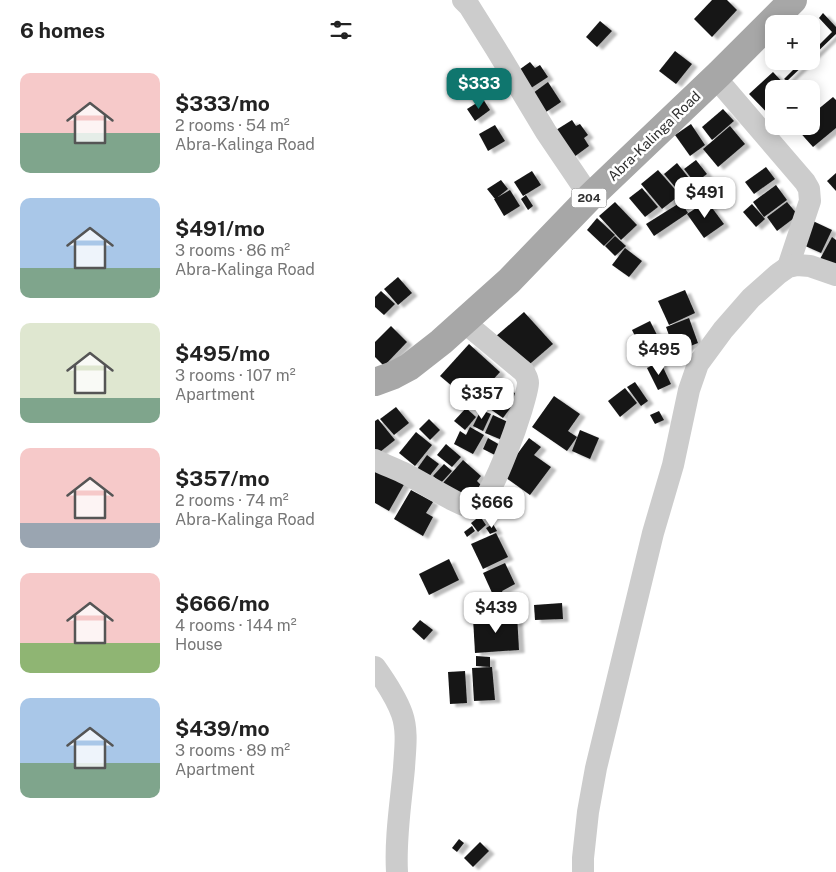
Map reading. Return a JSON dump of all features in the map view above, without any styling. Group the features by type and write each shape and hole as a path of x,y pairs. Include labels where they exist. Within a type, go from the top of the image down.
{"main road":[{"name":"Abra-Kalinga Road","path":"375,382 409,367 441,342 509,281 589,197 715,78 793,0"}],"street":[{"path":"463,0 469,6 546,132 589,197"},
{"path":"715,78 809,189 810,201 788,267"},
{"path":"583,872 588,812 597,768 653,533 673,465 689,390 698,364 723,330 751,298 788,267 797,265 810,266 836,275"},
{"path":"375,460 470,508 476,508 481,505 489,493 508,450 528,380 524,372 464,322"},
{"path":"375,667 389,687 402,714 406,738 397,846 397,872"}],"building":[{"path":"712,0 727,0 737,10 712,37 694,19"},
{"path":"823,13 836,27 836,34 820,49 820,44 832,32 820,17"},
{"path":"600,21 612,31 597,47 586,37"},
{"path":"675,51 692,64 676,84 659,71"},
{"path":"530,62 535,68 540,65 548,77 528,90 516,72"},
{"path":"793,70 799,70 788,80 784,79"},
{"path":"773,72 781,80 765,80 765,111 749,94"},
{"path":"548,82 561,102 546,112 533,93"},
{"path":"833,97 836,100 836,128 813,147 802,135 820,135 820,108"},
{"path":"483,99 490,110 475,121 467,109"},
{"path":"723,109 734,121 712,140 702,127"},
{"path":"572,120 576,126 580,124 588,135 584,138 589,146 574,157 556,130"},
{"path":"691,124 705,145 690,156 675,135"},
{"path":"495,125 505,141 488,151 479,134"},
{"path":"730,126 745,144 718,167 703,149"},
{"path":"696,160 707,174 695,183 684,169"},
{"path":"677,163 693,183 680,193 664,174"},
{"path":"766,167 775,179 754,194 745,182"},
{"path":"658,170 680,195 662,209 641,184"},
{"path":"532,171 541,185 523,196 514,182"},
{"path":"836,173 836,191 827,181"},
{"path":"501,180 508,189 498,197 510,190 520,206 504,216 487,189"},
{"path":"776,185 787,200 764,217 753,202"},
{"path":"642,188 658,207 645,217 629,198"},
{"path":"526,195 533,206 528,210 521,199"},
{"path":"707,201 724,224 704,238 687,214"},
{"path":"615,202 637,225 621,240 599,216"},
{"path":"681,202 688,213 654,236 646,224"},
{"path":"787,202 798,215 777,231 767,217"},
{"path":"752,204 765,219 756,227 743,212"},
{"path":"597,218 615,235 604,246 587,230"},
{"path":"813,221 832,230 821,253 803,245"},
{"path":"615,236 626,246 615,256 605,246"},
{"path":"832,237 836,240 836,268 820,259"},
{"path":"625,248 642,261 629,277 612,265"},
{"path":"398,277 412,293 398,305 384,289"},
{"path":"685,290 695,313 669,325 658,301"},
{"path":"381,291 395,304 384,315 375,307 375,297"},
{"path":"524,312 553,344 524,369 495,337"},
{"path":"689,318 698,343 675,352 666,327"},
{"path":"650,321 663,347 645,356 632,330"},
{"path":"391,326 407,342 384,366 375,357 375,342"},
{"path":"469,344 500,372 472,403 440,376"},
{"path":"660,361 671,384 658,390 647,368"},
{"path":"499,382 519,396 503,418 483,404"},
{"path":"635,382 648,401 641,406 627,387"},
{"path":"625,388 637,403 620,417 608,401"},
{"path":"554,396 580,414 568,431 577,437 567,451 532,427"},
{"path":"396,407 409,423 394,435 380,419"},
{"path":"466,408 476,417 465,430 454,421"},
{"path":"481,410 491,414 483,431 473,426"},
{"path":"659,411 664,420 655,424 650,415"},
{"path":"493,415 510,423 502,440 485,433"},
{"path":"378,419 395,440 375,456 375,421"},
{"path":"429,419 440,430 430,440 419,429"},
{"path":"470,427 484,435 473,454 454,444 460,431 466,435"},
{"path":"580,430 599,438 590,459 572,451"},
{"path":"416,432 432,445 415,466 399,453"},
{"path":"488,438 500,445 495,455 483,449"},
{"path":"529,438 541,447 534,455 551,467 530,495 502,475"},
{"path":"446,444 461,457 452,467 437,455"},
{"path":"427,455 439,464 428,478 417,469"},
{"path":"463,460 481,476 477,481 482,486 473,496 467,491 460,499 443,483"},
{"path":"375,464 406,481 389,511 375,503"},
{"path":"444,464 452,471 441,483 433,476"},
{"path":"411,490 433,502 426,513 433,517 423,536 394,519"},
{"path":"480,516 486,525 478,532 471,523"},
{"path":"493,524 497,531 490,534 486,528"},
{"path":"472,526 475,531 467,537 464,532"},
{"path":"496,533 508,557 483,569 471,544"},
{"path":"449,559 459,580 429,595 419,574"},
{"path":"505,563 515,584 502,591 506,601 476,615 472,605 493,595 483,573"},
{"path":"562,603 563,619 535,620 534,605"},
{"path":"517,615 519,650 475,653 473,618"},
{"path":"420,620 433,630 424,640 412,629"},
{"path":"476,656 490,657 490,667 476,666"},
{"path":"492,667 495,700 474,701 472,668"},
{"path":"465,671 467,703 450,704 448,672"},
{"path":"459,839 464,843 457,852 452,848"},
{"path":"480,842 489,851 473,867 464,858"}]}
